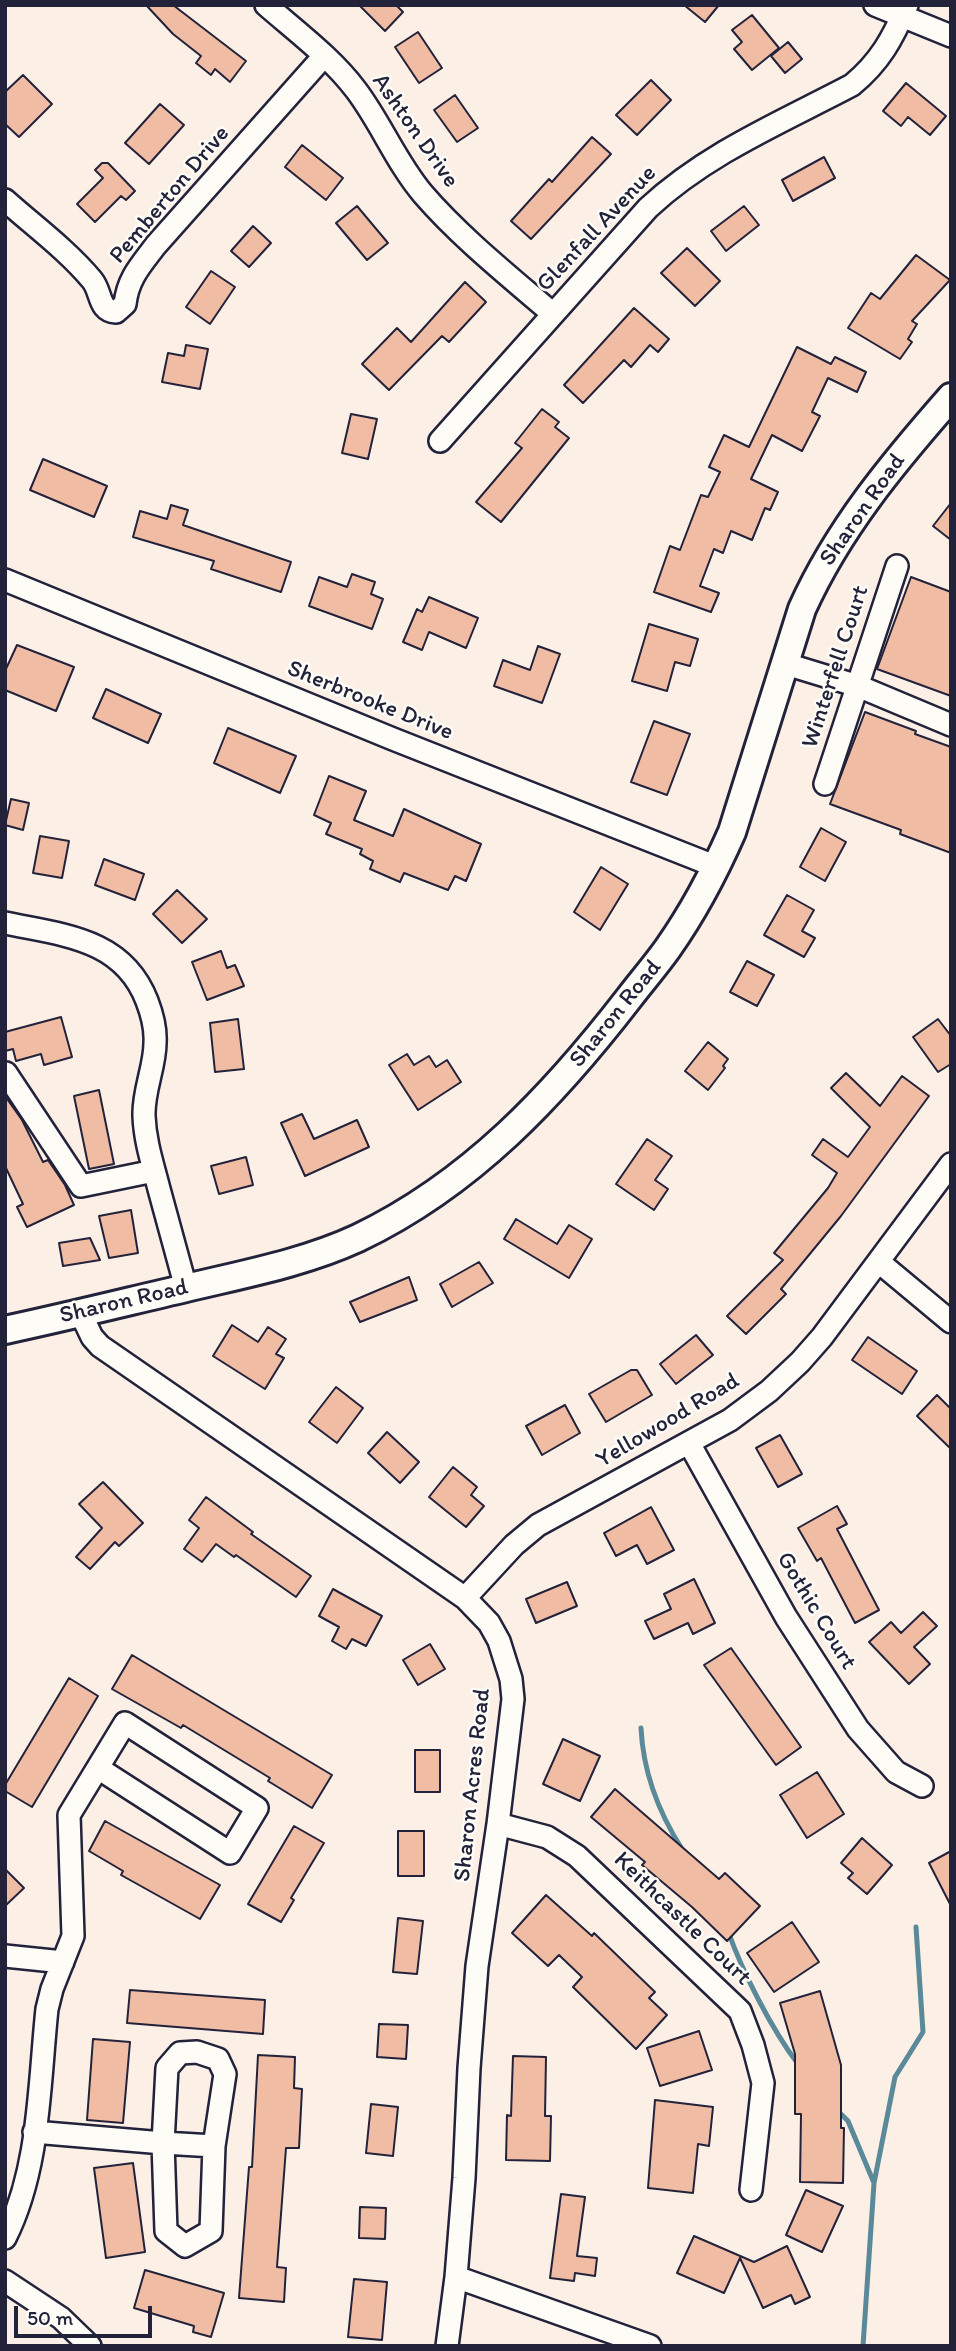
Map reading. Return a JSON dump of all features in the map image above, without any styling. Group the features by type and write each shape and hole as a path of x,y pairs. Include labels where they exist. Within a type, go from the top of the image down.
{"main road":[{"name":"Sharon Road","path":"5,1330 272,1268 357,1238 429,1199 462,1175 497,1146 542,1102 606,1028 667,950 694,910 717,867 736,821 810,591 846,528 903,452 951,397"}],"street":[{"name":"Ashton Drive","path":"266,5 324,56 359,94 405,172 424,195 553,314"},
{"path":"875,5 904,11 951,36"},
{"name":"Glenfall Avenue","path":"440,441 648,208 675,183 707,161 852,85 871,70 881,57 904,11"},
{"name":"Pemberton Drive","path":"5,200 96,285 102,306 108,311 116,312 125,304 127,288 156,245 324,56"},
{"name":"Winterfell Court","path":"825,784 897,566"},
{"name":"Sherbrooke Drive","path":"5,580 393,739 717,867"},
{"path":"786,664 858,686 951,725"},
{"path":"5,923 79,938 98,946 112,954 130,971 143,990 152,1013 155,1038 144,1115 147,1146 186,1288"},
{"path":"6,1073 81,1186 154,1171"},
{"name":"Yellowood Road","path":"465,1598 514,1545 538,1525 689,1443 740,1413 769,1391 822,1337 951,1164"},
{"path":"879,1262 951,1321"},
{"name":"Sharon Acres Road","path":"80,1314 100,1346 465,1598 489,1623 507,1659 513,1699 477,1966 456,2277 447,2346"},
{"name":"Gothic Court","path":"689,1443 786,1617 858,1730 896,1772 922,1786"},
{"path":"5,2238 21,2199 29,2168 47,2008 73,1936 69,1815 125,1723 257,1808 230,1853 98,1768"},
{"name":"Keithcastle Court","path":"498,1824 547,1837 577,1856 740,2011 763,2083 751,2190"},
{"path":"5,1956 62,1962"},
{"path":"197,2052 218,2059 225,2074 214,2146 211,2231 186,2245 166,2231 163,2143 167,2068 180,2053 197,2052"},
{"path":"34,2132 214,2146"},
{"path":"456,2277 650,2346"},
{"path":"5,2281 61,2318 90,2346"}],"building":[{"path":"146,5 173,5 246,61 230,82 215,69 211,75 196,63 201,56 173,34"},
{"path":"359,5 396,5 403,12 385,31"},
{"path":"684,5 719,5 705,22"},
{"path":"752,15 779,48 752,70 734,49 742,42 732,30"},
{"path":"418,32 442,68 419,83 395,47"},
{"path":"788,42 802,59 785,73 771,56"},
{"path":"23,75 52,104 19,137 5,124 5,92"},
{"path":"651,80 671,100 637,135 616,115"},
{"path":"906,83 946,116 930,135 908,117 901,126 883,111"},
{"path":"455,95 478,128 457,142 434,110"},
{"path":"160,104 184,125 149,164 125,143"},
{"path":"592,137 611,154 531,239 511,221 549,179 552,182"},
{"path":"302,145 343,178 326,200 285,167"},
{"path":"824,157 835,178 793,201 782,180"},
{"path":"102,163 108,163 135,191 126,200 121,196 95,222 77,204 103,178 95,170"},
{"path":"357,206 388,243 367,260 336,223"},
{"path":"744,206 759,225 726,251 711,231"},
{"path":"253,226 271,243 249,267 231,251"},
{"path":"687,248 720,281 695,306 661,273"},
{"path":"916,255 950,280 912,321 917,324 908,339 912,342 900,359 848,328 871,293 880,299"},
{"path":"211,271 235,287 210,324 186,307"},
{"path":"465,282 486,302 449,342 442,336 389,390 362,364 397,328 411,342"},
{"path":"634,308 669,339 658,352 650,345 631,367 624,360 583,403 564,385"},
{"path":"186,345 208,349 200,389 162,382 168,353 184,356"},
{"path":"797,347 831,364 835,357 866,372 857,392 828,378 812,412 820,416 802,451 772,435 751,479 778,492 770,510 765,508 752,540 731,531 723,553 714,549 700,586 719,593 711,612 654,592 670,546 680,550 701,495 708,497 720,472 709,467 724,435 749,447"},
{"path":"542,409 559,422 555,427 569,438 501,522 476,502 522,448 515,443"},
{"path":"351,414 377,419 368,459 342,453"},
{"path":"43,459 107,486 94,517 30,490"},
{"path":"951,503 951,540 933,526"},
{"path":"171,505 188,510 183,525 291,562 281,592 211,569 214,561 133,537 140,511 167,519"},
{"path":"352,574 375,582 371,594 383,599 372,629 309,606 319,577 347,587"},
{"path":"911,577 951,592 951,696 877,669"},
{"path":"429,597 478,618 466,648 429,632 422,650 403,642 417,609 422,612"},
{"path":"649,624 698,639 690,666 675,662 667,691 632,681"},
{"path":"17,645 74,667 56,711 5,690 5,671"},
{"path":"538,646 560,654 542,703 494,686 503,660 530,670"},
{"path":"106,689 161,714 148,743 93,718"},
{"path":"865,712 951,747 951,853 900,834 901,830 830,804"},
{"path":"654,721 690,734 667,795 631,782"},
{"path":"228,728 296,756 280,793 214,763"},
{"path":"329,776 366,791 354,820 393,836 404,809 481,844 466,881 455,876 448,890 404,873 400,882 370,869 373,861 360,854 362,849 326,834 331,823 314,815"},
{"path":"11,799 29,803 23,830 5,825"},
{"path":"821,828 846,842 825,881 800,867"},
{"path":"40,836 69,841 62,878 33,873"},
{"path":"104,859 144,874 135,900 95,885"},
{"path":"601,867 628,884 600,930 574,912"},
{"path":"177,890 207,919 182,943 153,914"},
{"path":"787,895 814,910 802,931 815,938 804,957 764,935"},
{"path":"221,951 227,968 235,965 244,986 207,1000 192,962"},
{"path":"747,961 774,975 757,1006 730,992"},
{"path":"61,1017 72,1057 44,1065 41,1054 16,1061 13,1049 5,1051 5,1032"},
{"path":"238,1019 244,1069 215,1072 210,1023"},
{"path":"938,1019 951,1036 951,1064 938,1072 913,1037"},
{"path":"708,1042 728,1059 723,1066 725,1068 708,1090 685,1071"},
{"path":"407,1054 414,1065 429,1056 436,1067 447,1060 461,1082 418,1110 389,1065"},
{"path":"846,1073 880,1106 902,1076 929,1096 841,1216 781,1289 786,1294 746,1334 727,1316 783,1260 774,1253 828,1188 837,1173 812,1155 823,1139 848,1157 870,1127 831,1088"},
{"path":"99,1090 114,1164 89,1169 74,1096"},
{"path":"5,1096 22,1120 43,1162 48,1160 65,1185 74,1205 27,1227 17,1207 23,1204 5,1166"},
{"path":"302,1114 314,1139 357,1120 369,1147 305,1176 281,1123"},
{"path":"647,1139 672,1156 655,1180 668,1189 654,1210 616,1184"},
{"path":"246,1157 253,1185 219,1194 211,1166"},
{"path":"131,1210 138,1253 109,1258 99,1216"},
{"path":"516,1219 557,1244 569,1225 592,1239 569,1278 504,1239"},
{"path":"90,1238 100,1260 63,1266 59,1243"},
{"path":"479,1262 493,1283 452,1307 440,1284"},
{"path":"409,1277 417,1300 360,1322 350,1302"},
{"path":"232,1325 258,1342 268,1327 286,1339 276,1354 284,1358 265,1389 213,1356"},
{"path":"696,1335 713,1355 676,1384 660,1364"},
{"path":"868,1337 917,1371 902,1394 852,1360"},
{"path":"631,1370 637,1370 652,1395 606,1422 589,1394"},
{"path":"336,1387 363,1408 337,1443 309,1422"},
{"path":"937,1395 951,1409 951,1449 917,1416"},
{"path":"565,1405 580,1433 542,1455 526,1426"},
{"path":"387,1432 419,1462 400,1483 368,1453"},
{"path":"780,1435 802,1474 778,1487 756,1448"},
{"path":"453,1467 477,1487 471,1495 484,1506 466,1527 429,1497"},
{"path":"103,1482 143,1523 119,1546 115,1542 90,1569 76,1557 102,1528 79,1504"},
{"path":"206,1497 253,1532 251,1534 311,1576 296,1597 216,1544 202,1562 184,1549 199,1528 189,1520"},
{"path":"837,1506 847,1524 837,1529 879,1610 855,1623 821,1558 817,1561 798,1528"},
{"path":"651,1507 674,1550 647,1564 637,1545 616,1556 604,1533"},
{"path":"694,1579 715,1623 693,1634 688,1623 654,1639 645,1621 671,1609 664,1594"},
{"path":"567,1582 577,1606 536,1623 526,1599"},
{"path":"333,1589 382,1616 366,1646 352,1639 346,1649 332,1641 339,1627 319,1616"},
{"path":"923,1612 937,1626 914,1647 930,1664 909,1684 869,1642 891,1622 901,1633"},
{"path":"430,1644 445,1669 418,1685 403,1660"},
{"path":"731,1648 801,1747 776,1765 704,1665"},
{"path":"132,1655 332,1775 312,1808 268,1781 270,1778 183,1725 181,1728 112,1689"},
{"path":"69,1678 98,1696 32,1807 5,1791 5,1785"},
{"path":"563,1739 600,1756 580,1801 543,1784"},
{"path":"415,1750 440,1750 440,1792 415,1792"},
{"path":"817,1772 844,1814 807,1838 780,1795"},
{"path":"615,1789 719,1879 725,1873 760,1906 727,1941 642,1865 645,1862 591,1817"},
{"path":"105,1821 220,1885 200,1919 121,1875 123,1871 89,1851"},
{"path":"294,1826 324,1843 291,1898 294,1900 281,1922 248,1904"},
{"path":"398,1831 424,1831 424,1876 398,1876"},
{"path":"862,1838 892,1865 867,1894 848,1878 853,1873 841,1863"},
{"path":"951,1851 951,1906 929,1863"},
{"path":"5,1869 24,1888 5,1906"},
{"path":"546,1895 592,1936 594,1933 655,1992 649,1998 667,2015 636,2049 573,1987 582,1977 559,1955 548,1966 512,1933"},
{"path":"398,1918 423,1921 417,1974 393,1972"},
{"path":"792,1922 819,1962 774,1992 747,1953"},
{"path":"130,1990 265,2000 263,2034 127,2023"},
{"path":"820,1991 841,2065 843,2183 800,2182 801,2114 795,2114 795,2054 780,2003"},
{"path":"379,2024 408,2025 406,2059 377,2057"},
{"path":"699,2031 712,2070 660,2086 647,2048"},
{"path":"93,2039 130,2042 123,2123 87,2120"},
{"path":"258,2055 295,2057 294,2088 302,2089 299,2148 286,2148 277,2267 286,2268 284,2302 239,2298 249,2167 252,2167"},
{"path":"513,2056 546,2057 545,2116 551,2116 550,2161 506,2160"},
{"path":"655,2100 713,2107 709,2146 698,2144 693,2193 648,2188"},
{"path":"371,2104 398,2107 393,2156 366,2153"},
{"path":"133,2163 145,2252 106,2258 94,2168"},
{"path":"806,2190 843,2206 822,2252 786,2235"},
{"path":"561,2194 585,2197 577,2256 597,2258 595,2276 575,2273 574,2281 550,2278"},
{"path":"360,2207 386,2208 385,2239 359,2238"},
{"path":"694,2236 754,2262 787,2246 810,2297 795,2304 791,2295 763,2308 740,2258 724,2293 677,2273"},
{"path":"145,2270 224,2293 211,2337 193,2332 194,2326 134,2308"},
{"path":"354,2279 387,2282 382,2340 348,2337"}],"waterway":[{"path":"641,1728 645,1760 654,1791 666,1821 682,1849"},
{"path":"863,2346 874,2183 895,2077 923,2032 916,1927"},
{"path":"728,1931 758,2000 798,2064"},
{"path":"836,2109 848,2121 874,2183"}]}
